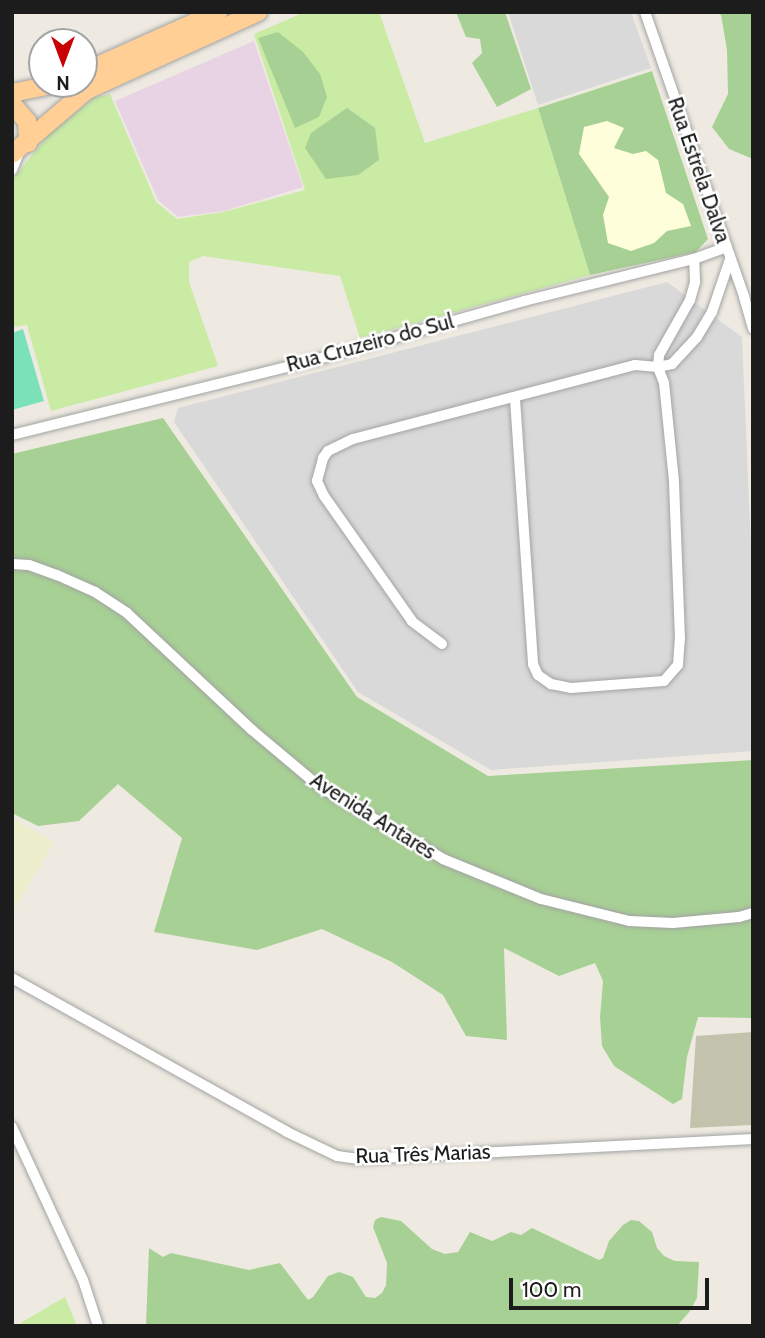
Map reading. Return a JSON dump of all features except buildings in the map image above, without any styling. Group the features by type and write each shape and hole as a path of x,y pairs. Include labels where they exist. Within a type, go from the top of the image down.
{"main road":[{"path":"98,66 218,12"},
{"path":"20,149 62,109 87,90 258,12"},
{"path":"12,104 27,121 20,149"}],"street":[{"name":"Rua Estrela Dalva","path":"645,12 753,329"},
{"path":"12,170 20,149"},
{"name":"Rua Cruzeiro do Sul","path":"12,435 318,359 524,301 694,259 727,247"},
{"path":"515,399 533,664 538,675 551,684 571,688 664,681 678,665 680,654 674,481 664,383 658,367 659,355 690,300 695,282 694,259"},
{"path":"442,645 411,621 324,496 317,481 319,468 328,451 339,444 635,365 658,367 672,364 697,337 712,312 730,259"},
{"name":"Avenida Antares","path":"12,564 29,565 57,575 95,592 127,613 252,730 320,787 443,859 541,899 629,921 673,923 739,917 753,913"},
{"name":"Rua Três Marias","path":"12,978 287,1132 337,1156 359,1159 753,1139"},
{"path":"12,1127 15,1142 83,1280 98,1326"}],"shaded area":[{"path":"508,12 631,12 651,68 538,105"},
{"path":"254,41 303,187 224,211 178,217 158,200 115,101"},
{"path":"652,71 708,239 696,252 590,275 538,108"},
{"path":"667,282 742,337 753,595 753,751 491,770 358,692 174,422 178,408"},
{"path":"12,818 54,842 12,914"},
{"path":"753,1032 753,1125 690,1128 696,1036"}],"green space":[{"path":"305,12 379,12 425,143 538,108 590,275 360,338 340,276 203,256 189,262 189,282 218,366 51,411 27,325 12,327 12,180 49,134 94,98 110,94 156,202 177,219 223,212 305,190 254,34"},
{"path":"456,12 505,12 531,89 497,107 472,63 482,53 480,39 466,37"},
{"path":"716,12 753,12 753,159 729,149 712,127 728,94 727,50 721,15"},
{"path":"278,32 303,52 320,74 327,97 319,117 295,128 258,38"},
{"path":"652,71 708,239 696,252 590,275 538,108","holes":["607,121 624,128 614,148 633,154 646,151 658,160 666,193 683,204 691,226 667,231 654,243 631,251 608,243 603,215 609,197 579,154 584,127"]},
{"path":"347,108 375,128 379,160 358,175 326,179 305,148 311,133"},
{"path":"23,329 44,401 12,410 12,333"},
{"path":"163,418 357,697 488,776 753,760 753,1018 698,1017 687,1057 682,1099 673,1104 614,1066 602,1046 600,1017 603,981 595,963 559,976 504,948 507,1040 466,1036 443,995 392,962 322,929 257,950 154,932 182,838 118,784 79,821 38,826 12,813 12,454"},
{"path":"381,1217 401,1221 432,1249 445,1254 458,1252 470,1232 492,1241 511,1232 521,1235 532,1228 599,1260 603,1258 609,1241 623,1225 631,1220 639,1221 652,1232 657,1248 664,1256 675,1261 699,1262 697,1298 677,1326 146,1326 149,1248 163,1257 171,1253 249,1270 280,1263 308,1300 328,1276 339,1272 353,1277 366,1297 375,1298 382,1293 386,1285 387,1263 373,1227 375,1220"},
{"path":"65,1297 77,1326 20,1326 22,1322"}]}
